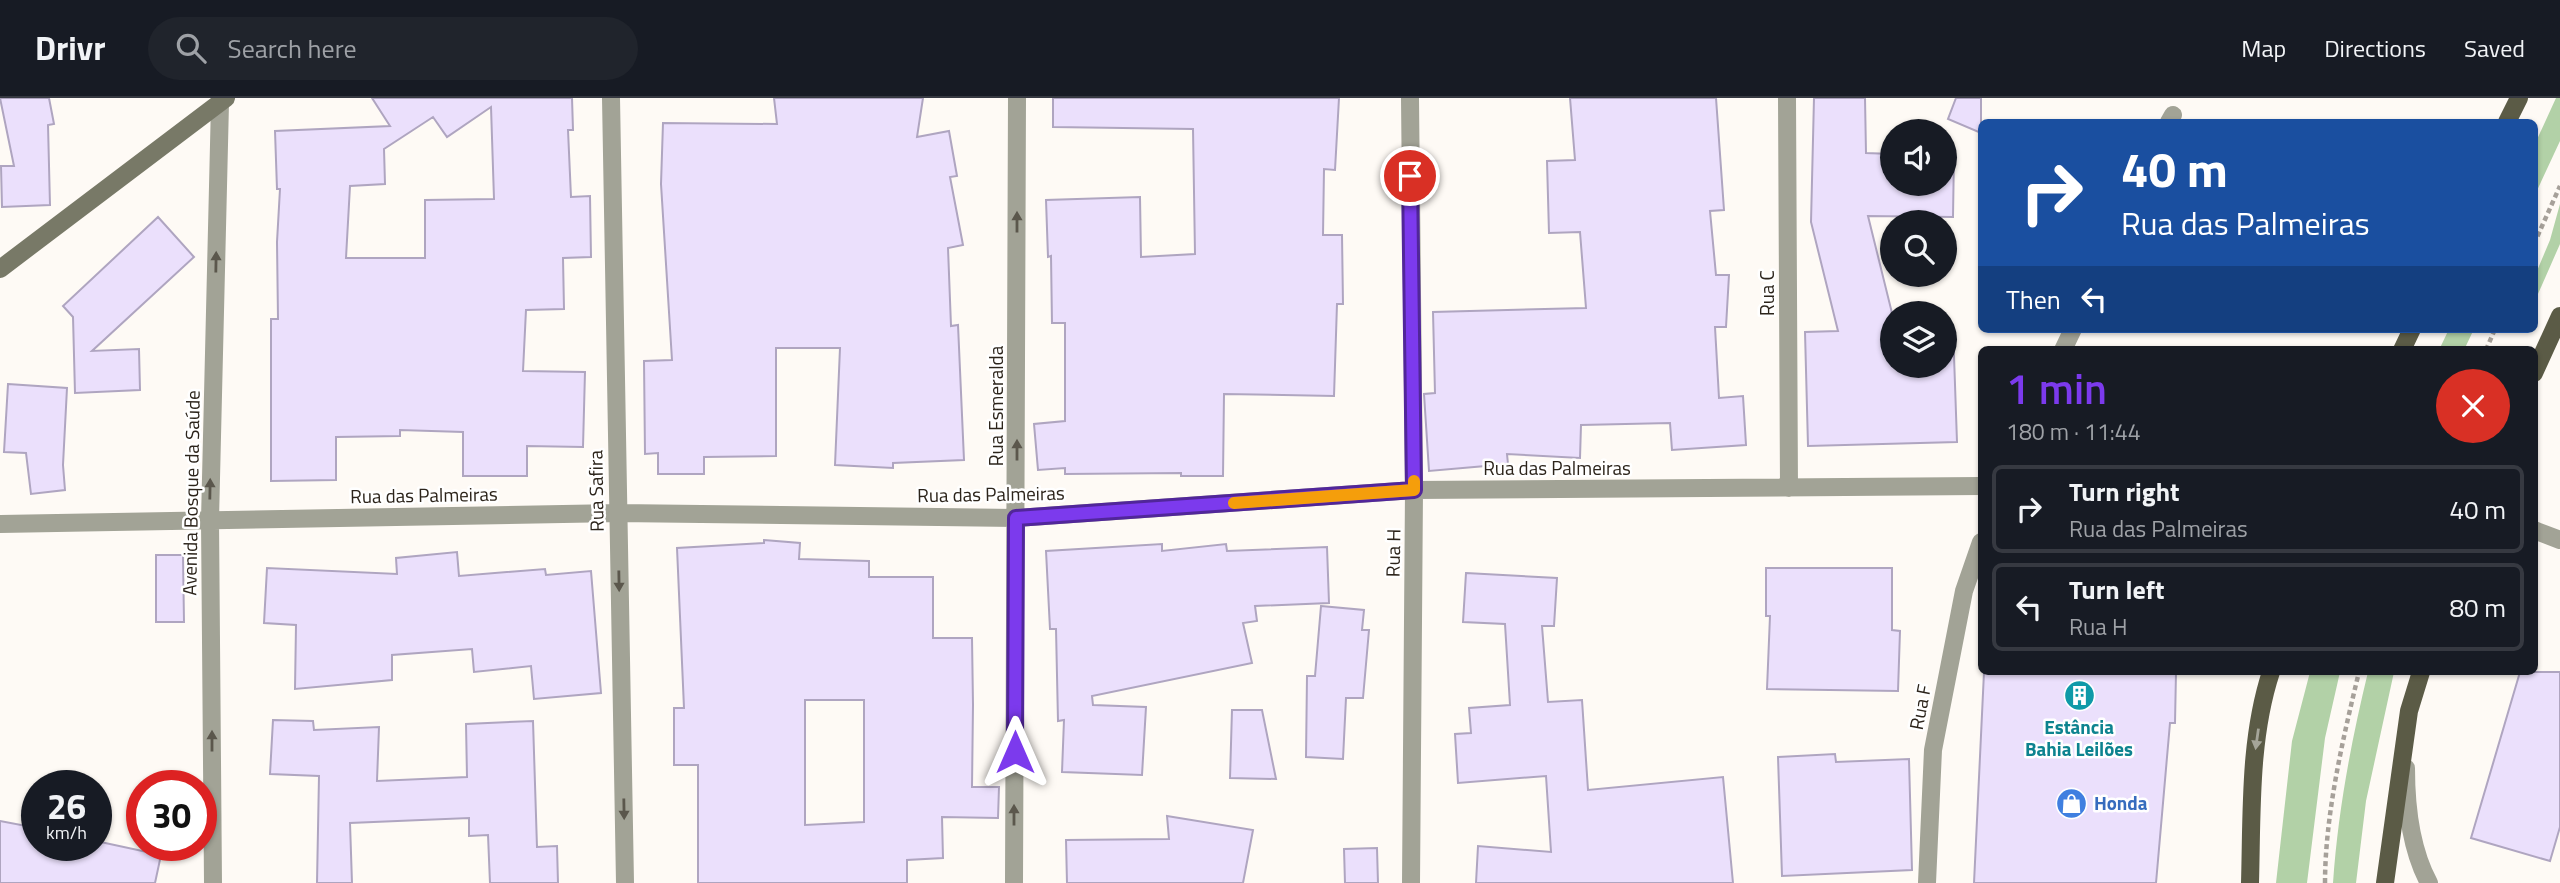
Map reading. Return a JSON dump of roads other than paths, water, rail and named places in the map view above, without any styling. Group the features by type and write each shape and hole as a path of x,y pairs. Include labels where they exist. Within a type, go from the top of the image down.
{"main road":[{"path":"2509,119 2519,98"},
{"path":"2538,364 2560,316"},
{"path":"2250,883 2254,765 2264,694 2270,675"},
{"path":"2385,883 2409,711 2420,675"},
{"path":"2238,883 2251,837"}],"street":[{"name":"Rua Safira","path":"611,98 625,883"},
{"name":"Rua Esmeralda","path":"1014,883 1017,98"},
{"name":"Rua H","path":"1409,98 1414,490 1410,883"},
{"name":"Rua C","path":"1787,98 1789,488"},
{"path":"0,269 223,101"},
{"name":"Avenida Bosque da Saúde","path":"213,883 210,520 223,101"},
{"name":"Rua das Palmeiras","path":"0,524 618,513 1016,518 1414,490 1978,486"},
{"path":"2538,532 2560,540"},
{"name":"Rua F","path":"1927,883 1933,750 1964,591 1978,551"},
{"path":"2409,711 2407,807 2415,849 2429,883"}],"place":[{"name":"Estância Bahia Leilões","path":"2079,696"},
{"name":"Honda","path":"2071,803"}]}
